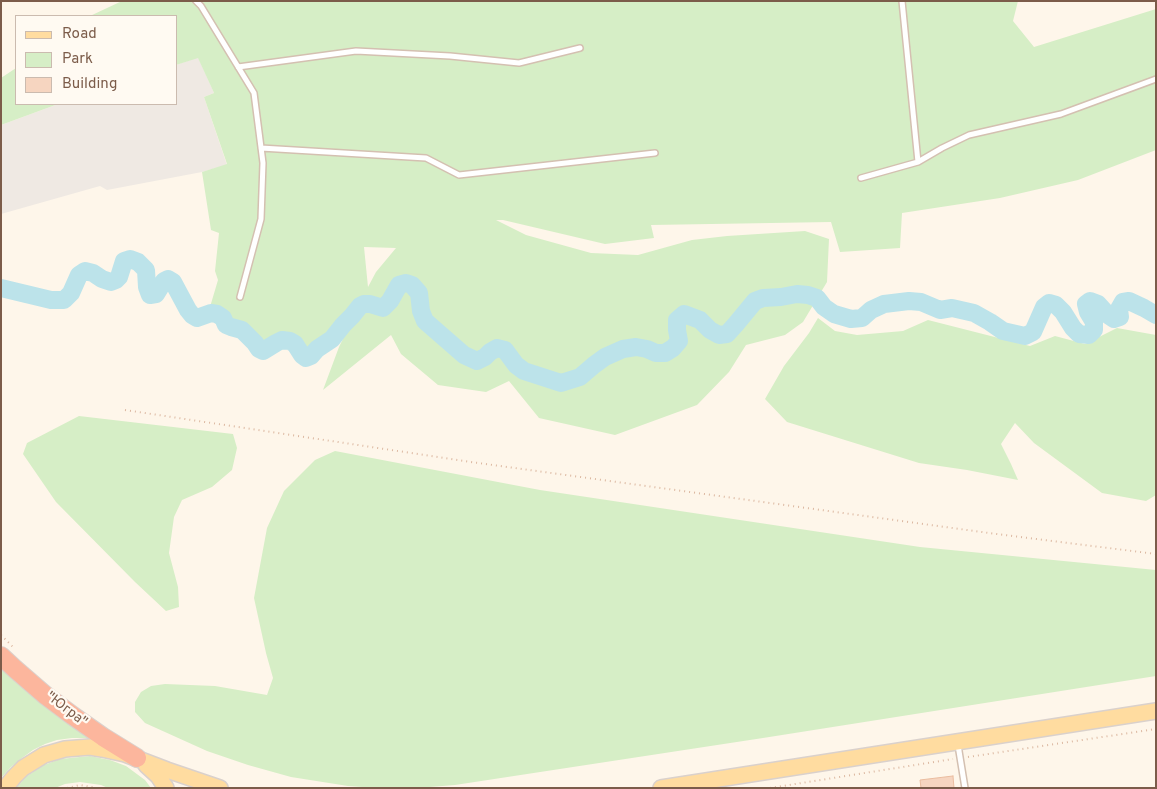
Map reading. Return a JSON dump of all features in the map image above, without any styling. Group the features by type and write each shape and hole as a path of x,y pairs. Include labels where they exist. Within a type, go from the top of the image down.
{"highway":[{"name":"\"Югра\"","path":"1,656 73,716 137,758"}],"main road":[{"path":"661,788 1156,711"},
{"path":"6,788 14,777 44,755 65,749 84,747 102,749 137,758 220,788"},
{"path":"137,758 150,767 166,788"}],"lane":[{"path":"196,1 201,6 254,93 262,163 261,219 240,297"},
{"path":"902,1 918,162"},
{"path":"238,68 356,51 450,56 519,63 580,48"},
{"path":"861,178 918,162 969,135 1061,114 1156,79"},
{"path":"261,148 426,158 459,175 655,153"},
{"path":"958,742 965,788"}],"path":[{"path":"125,410 481,463 1156,554"},
{"path":"67,788 80,785 96,788"}],"shaded area":[{"path":"198,57 214,93 204,97 227,165 202,172 107,190 100,186 1,214 1,125 55,105 178,105 178,64"}],"green space":[{"path":"122,1 1018,1 1013,21 1034,47 1156,9 1156,150 1078,180 1000,198 902,213 900,248 840,252 831,222 651,225 654,238 605,244 503,220 496,220 526,235 591,253 638,255 692,240 805,231 829,239 827,282 803,322 785,335 746,345 729,372 697,405 615,435 539,418 509,381 486,392 438,385 401,354 391,335 323,390 339,347 361,302 350,309 309,351 292,338 283,336 264,344 249,328 232,321 231,316 210,307 218,280 215,271 219,233 211,230 202,172 227,164 204,97 214,93 198,58 178,64 178,15 92,15","holes":["364,247 396,248 376,272 368,287"]},
{"path":"15,69 15,105 55,105 1,125 1,78"},
{"path":"818,318 835,331 857,335 903,331 928,320 1030,346 1055,336 1085,344 1117,328 1156,335 1156,495 1146,501 1102,493 1034,443 1015,423 1001,444 1018,480 919,463 787,422 765,399 784,366"},
{"path":"79,416 233,434 237,448 232,470 212,487 182,500 174,517 169,553 178,587 179,607 166,611 135,582 56,502 23,454 27,443"},
{"path":"335,451 540,490 920,547 1156,570 1156,676 455,785 417,788 348,786 291,777 207,751 145,723 135,712 135,702 141,692 151,686 165,684 215,686 267,695 273,678 254,598 267,528 284,491 315,460"},
{"path":"1,666 96,740 72,738 45,744 22,758 1,778"},
{"path":"90,756 126,766 145,780 151,788 108,788 80,782 65,784 55,788 16,788 27,776 44,765 60,759"}],"building":[{"path":"953,776 954,788 921,788 920,780"}],"waterway":[{"path":"1,288 51,300 64,300 71,293 79,275 85,271 111,282 119,277 124,261 130,259 138,262 146,270 147,287 150,295 156,294 164,281 168,279 173,282 188,310 197,318 211,313 217,314 223,318 226,325 242,330 263,351 282,340 290,341 295,344 306,358 332,339 360,306 370,304 383,308 390,301 399,285 406,283 412,285 419,293 421,311 425,321 464,355 477,361 497,348 505,350 516,365 524,371 561,383 580,377 605,357 623,349 636,347 656,353 665,353 679,341 677,320 684,314 700,320 710,330 719,335 727,334 755,301 763,298 797,294 817,298 824,307 834,314 851,319 862,318 871,310 884,304 909,301 921,302 940,310 952,308 974,313 1003,331 1025,336 1033,332 1044,307 1049,303 1056,305 1063,312 1079,334 1089,335 1094,330 1094,322 1086,304 1090,301 1098,304 1114,319 1120,317 1119,309 1123,302 1129,301 1156,315"}]}
